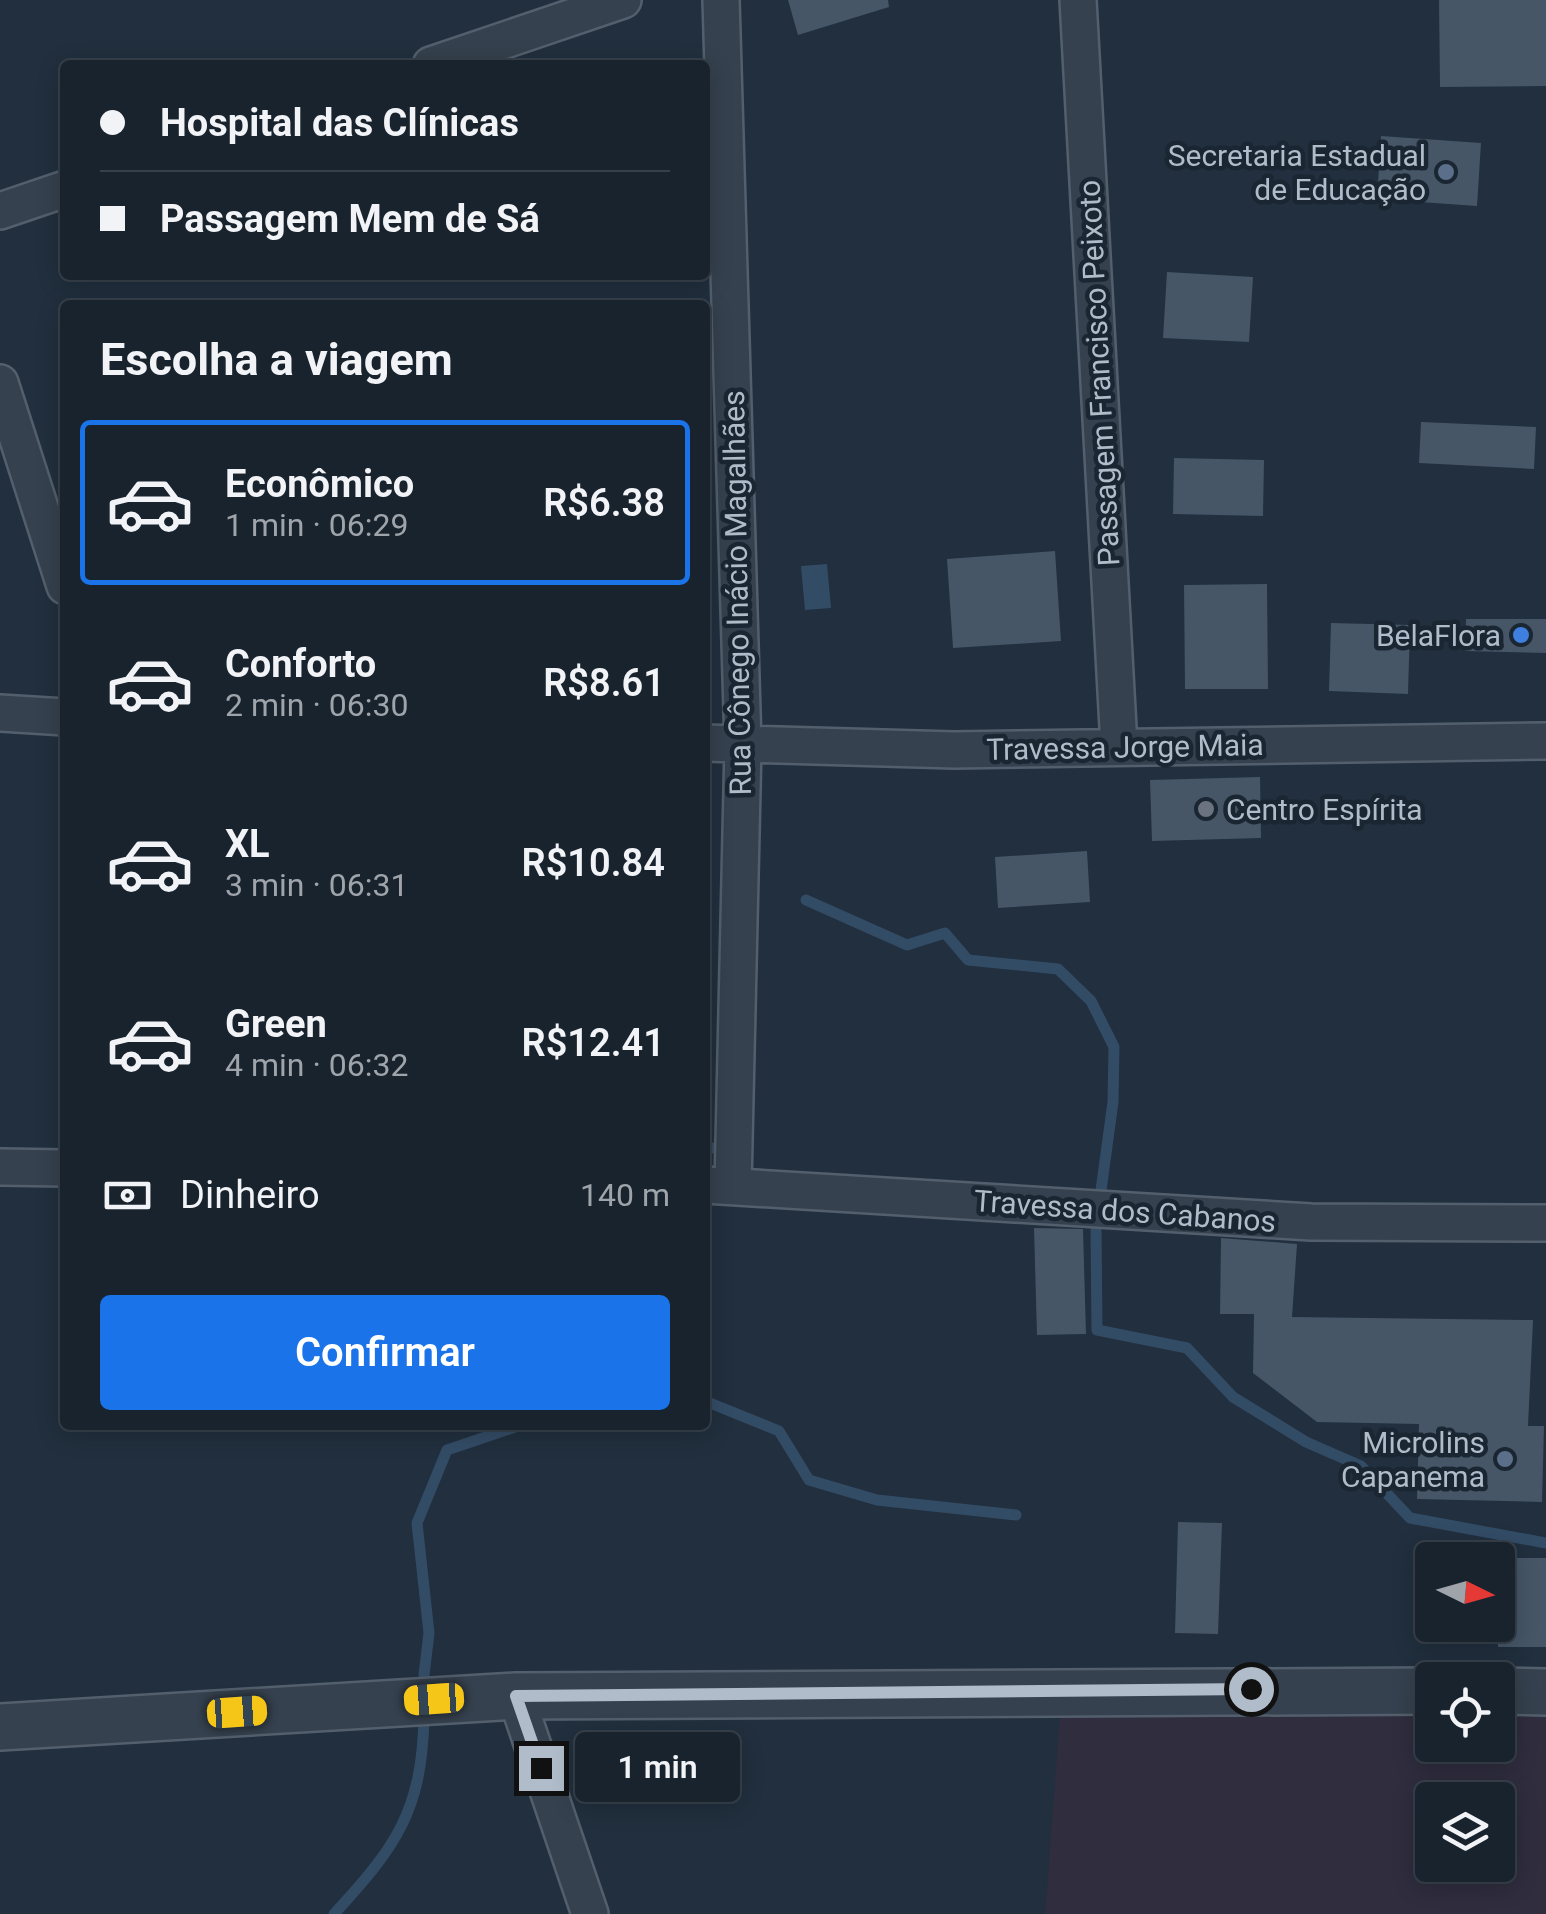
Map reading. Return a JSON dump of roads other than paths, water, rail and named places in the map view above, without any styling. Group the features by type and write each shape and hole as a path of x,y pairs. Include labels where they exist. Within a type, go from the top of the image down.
{"street":[{"path":"446,60 623,0"},
{"name":"Rua Cônego Inácio Magalhães","path":"719,1186 743,744 721,0"},
{"name":"Passagem Francisco Peixoto","path":"1078,0 1119,746"},
{"path":"0,211 60,191"},
{"path":"0,382 60,570"},
{"path":"0,714 60,717"},
{"name":"Travessa Jorge Maia","path":"710,743 841,750 1546,741"},
{"path":"0,1167 60,1168"},
{"name":"Travessa dos Cabanos","path":"719,1186 1311,1222 1546,1223"},
{"path":"0,1727 516,1696 834,1690 1415,1691"},
{"path":"1515,1692 1546,1692"},
{"path":"516,1696 590,1914"}],"water":[{"path":"827,564 831,608 805,610 801,566"}],"waterway":[{"path":"806,900 907,945 945,933 968,960 1058,969 1091,1001 1114,1047 1113,1102 1096,1227 1097,1330 1187,1348 1233,1397 1306,1442 1361,1466 1410,1518 1546,1543"},
{"path":"710,1148 731,1148"},
{"path":"710,1403 779,1431 809,1480 877,1500 1016,1515"},
{"path":"424,1675 429,1633 417,1523 447,1450 506,1430"},
{"path":"334,1914 374,1868 402,1826 418,1778 424,1717"}],"place":[{"name":"Secretaria Estadual de Educação","path":"1446,172"},
{"name":"BelaFlora","path":"1521,635"},
{"name":"Centro Espírita","path":"1206,809"},
{"name":"Microlins Capanema","path":"1505,1459"}]}
